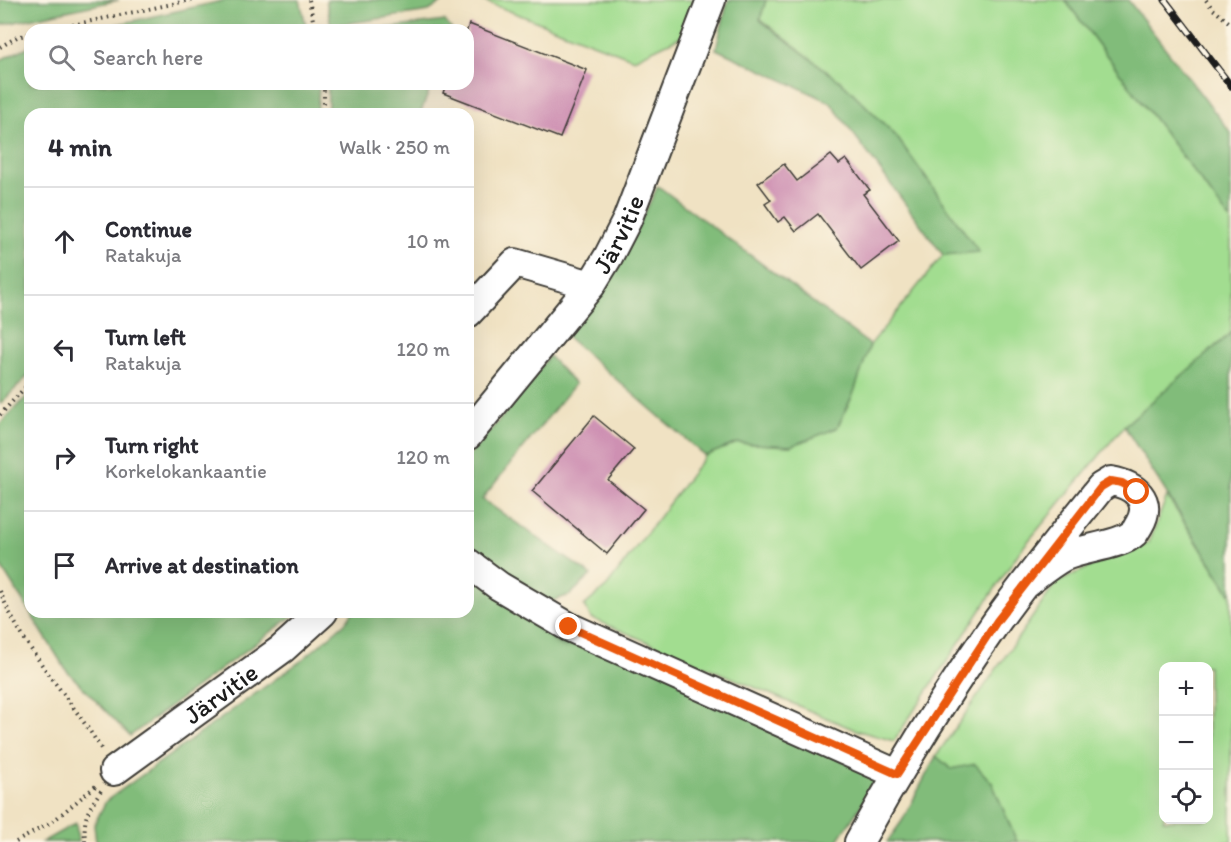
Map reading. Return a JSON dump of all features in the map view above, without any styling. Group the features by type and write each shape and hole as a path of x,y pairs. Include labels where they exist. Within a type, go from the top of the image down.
{"street":[{"name":"Järvitie","path":"474,428 591,285 627,220 711,0"},
{"path":"474,307 515,263 591,285"},
{"path":"474,567 499,586 569,627 897,774"},
{"path":"859,842 897,774 965,669 1025,584"},
{"name":"Järvitie","path":"114,771 282,649 316,618"}],"path":[{"path":"77,24 191,0"},
{"path":"309,0 314,24"},
{"path":"1206,0 1231,24"},
{"path":"0,47 24,35"},
{"path":"324,90 324,108"},
{"path":"0,415 24,389"},
{"path":"0,591 9,614 49,676 87,724 114,771"},
{"path":"16,842 52,822 114,771"},
{"path":"85,842 84,822 90,808 114,771"}],"green space":[{"path":"0,0 119,0 1,25 0,28"},
{"path":"226,0 300,0 306,24 119,24"},
{"path":"326,0 446,0 429,11 331,24"},
{"path":"481,0 693,0 684,35 634,59"},
{"path":"728,0 766,0 760,20 845,85 896,136 979,252 943,255 830,102 716,49"},
{"path":"766,0 1065,0 1231,221 1231,333 1124,426 1020,551 894,741 855,730 591,618 584,606 607,586 705,456 737,443 791,446 837,428 854,392 870,345 943,255 978,251 896,136 845,85 760,19"},
{"path":"1065,0 1128,0 1231,133 1231,221"},
{"path":"445,21 447,24 421,24"},
{"path":"24,49 24,90 319,90 317,108 24,108 24,380 0,404 0,60"},
{"path":"328,90 430,90 422,108 328,108"},
{"path":"658,186 870,345 854,392 837,428 791,446 737,443 705,456 566,336 615,273"},
{"path":"1231,333 1231,595 1124,426"},
{"path":"549,356 575,384 482,499 591,575 570,595 549,602 474,547 474,449 507,411"},
{"path":"24,399 24,603 0,565 0,424"},
{"path":"1167,496 1231,595 1231,842 1017,842 992,783 975,765 951,769 936,756 1056,583 1104,560 1149,543"},
{"path":"474,576 857,768 876,783 837,842 96,842 94,825 106,801 302,660 349,618 474,618"},
{"path":"33,618 290,618 130,736 66,670"},
{"path":"936,756 951,769 975,764 992,783 1017,842 887,842 902,821"},
{"path":"76,823 78,842 42,842"}],"building":[{"path":"474,26 587,70 560,138 443,93 444,90 474,90"},
{"path":"831,155 839,164 846,159 870,190 863,194 899,241 861,270 818,214 796,231 785,217 778,222 765,204 771,200 758,183 784,164 797,181"},
{"path":"594,416 634,449 608,480 644,509 607,554 532,491"}],"railway":[{"path":"1165,0 1231,86"}],"route":[{"path":"569,627 897,774 997,621 1101,487 1111,481 1122,483 1137,492"}]}
